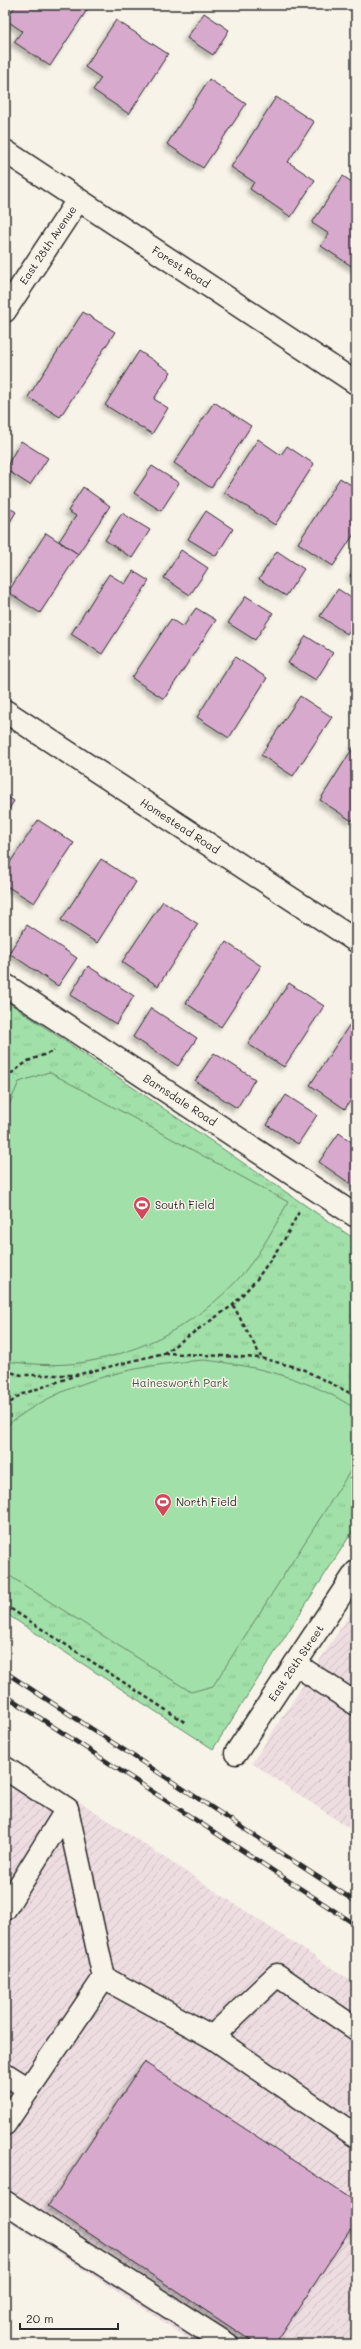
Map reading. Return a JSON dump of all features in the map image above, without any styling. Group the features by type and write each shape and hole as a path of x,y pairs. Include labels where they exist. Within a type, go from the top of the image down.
{"street":[{"name":"Forest Road","path":"5,152 356,383"},
{"name":"East 28th Avenue","path":"5,311 78,200"},
{"name":"Homestead Road","path":"5,711 356,941"},
{"name":"Barnsdale Road","path":"5,985 356,1216"},
{"name":"East 26th Street","path":"236,1754 356,1572"},
{"path":"295,1664 356,1704"},
{"path":"5,1768 67,1809 104,1978 5,2124"},
{"path":"5,1909 67,1809"},
{"path":"212,2037 277,1975 356,2029"},
{"path":"104,1978 212,2037 356,2136"},
{"path":"5,2074 29,2089"},
{"path":"5,2202 227,2344"}],"path":[{"path":"5,1078 28,1061 61,1048"},
{"path":"164,1353 233,1305 261,1272 284,1240 302,1208"},
{"path":"233,1305 261,1358"},
{"path":"5,1407 20,1396 76,1375 164,1353 261,1358 302,1369 356,1396"},
{"path":"5,1371 22,1376 76,1375"},
{"path":"5,1605 186,1723"}],"shaded area":[{"path":"356,1605 356,1833 252,1763"},
{"path":"27,1767 356,1984 356,2344 197,2344 5,2218 5,1801"}],"green space":[{"name":"Hainesworth Park","path":"5,1000 356,1240 356,1526 213,1749 5,1613"},
{"name":"South Field","path":"49,1072 288,1202 263,1246 245,1271 214,1302 196,1316 178,1328 138,1347 117,1355 73,1364 28,1364 5,1361 5,1114 19,1082"},
{"name":"North Field","path":"204,1360 264,1370 302,1382 356,1409 356,1462 213,1686 191,1692 5,1573 5,1427 27,1411 50,1398 99,1378 151,1366"}],"building":[{"path":"16,5 86,5 89,7 50,66 14,42 22,31 6,20"},
{"path":"204,13 229,30 213,55 187,38"},
{"path":"116,20 168,54 129,114 93,90 101,78 85,67"},
{"path":"209,79 246,104 203,168 167,144"},
{"path":"276,97 314,122 288,162 315,180 291,217 250,189 254,182 231,167"},
{"path":"343,176 356,185 356,269 321,246 329,234 312,223"},
{"path":"83,312 115,332 60,417 28,397"},
{"path":"139,351 171,372 154,399 168,408 152,434 105,405"},
{"path":"214,402 251,426 211,488 174,463"},
{"path":"258,439 281,455 287,446 314,464 275,525 224,492"},
{"path":"21,441 48,458 30,485 5,469"},
{"path":"152,466 179,483 161,511 134,493"},
{"path":"340,478 356,488 356,531 333,566 298,543"},
{"path":"83,487 110,506 78,554 59,541 76,516 68,511"},
{"path":"5,505 16,512 5,530"},
{"path":"206,511 233,529 216,556 188,539"},
{"path":"122,513 150,530 132,558 105,540"},
{"path":"46,533 78,554 40,613 8,592"},
{"path":"181,550 208,568 190,595 164,578"},
{"path":"277,551 304,569 286,596 259,579"},
{"path":"356,566 356,580 350,576"},
{"path":"133,571 149,581 102,654 71,634 109,574 125,584"},
{"path":"338,589 356,601 356,620 347,634 320,616"},
{"path":"246,596 273,613 255,640 228,623"},
{"path":"196,608 216,620 164,699 132,678 171,619 183,627"},
{"path":"306,636 333,653 316,680 288,663"},
{"path":"235,657 267,678 229,738 197,717"},
{"path":"300,696 332,717 293,776 261,755"},
{"path":"356,743 356,814 352,821 320,800"},
{"path":"5,795 14,801 5,815"},
{"path":"38,820 74,843 34,903 5,885 5,870"},
{"path":"101,859 136,882 97,943 61,920"},
{"path":"163,901 198,924 158,986 122,962"},
{"path":"27,925 77,958 58,986 9,953"},
{"path":"226,942 261,966 221,1027 186,1003"},
{"path":"88,966 134,996 116,1024 70,995"},
{"path":"289,983 324,1006 284,1067 248,1044"},
{"path":"151,1008 197,1038 178,1066 133,1037"},
{"path":"350,1024 356,1028 356,1092 345,1109 310,1085"},
{"path":"214,1053 255,1079 237,1108 195,1081"},
{"path":"286,1095 317,1115 298,1144 267,1125"},
{"path":"339,1133 356,1145 355,1187 319,1162"},
{"path":"144,2062 356,2202 356,2234 350,2230 275,2344 256,2344 48,2206"}],"railway":[{"path":"5,1672 356,1902"},
{"path":"5,1695 356,1925"}],"place":[{"name":"South Field","path":"142,1220"},
{"name":"North Field","path":"163,1517"}]}
